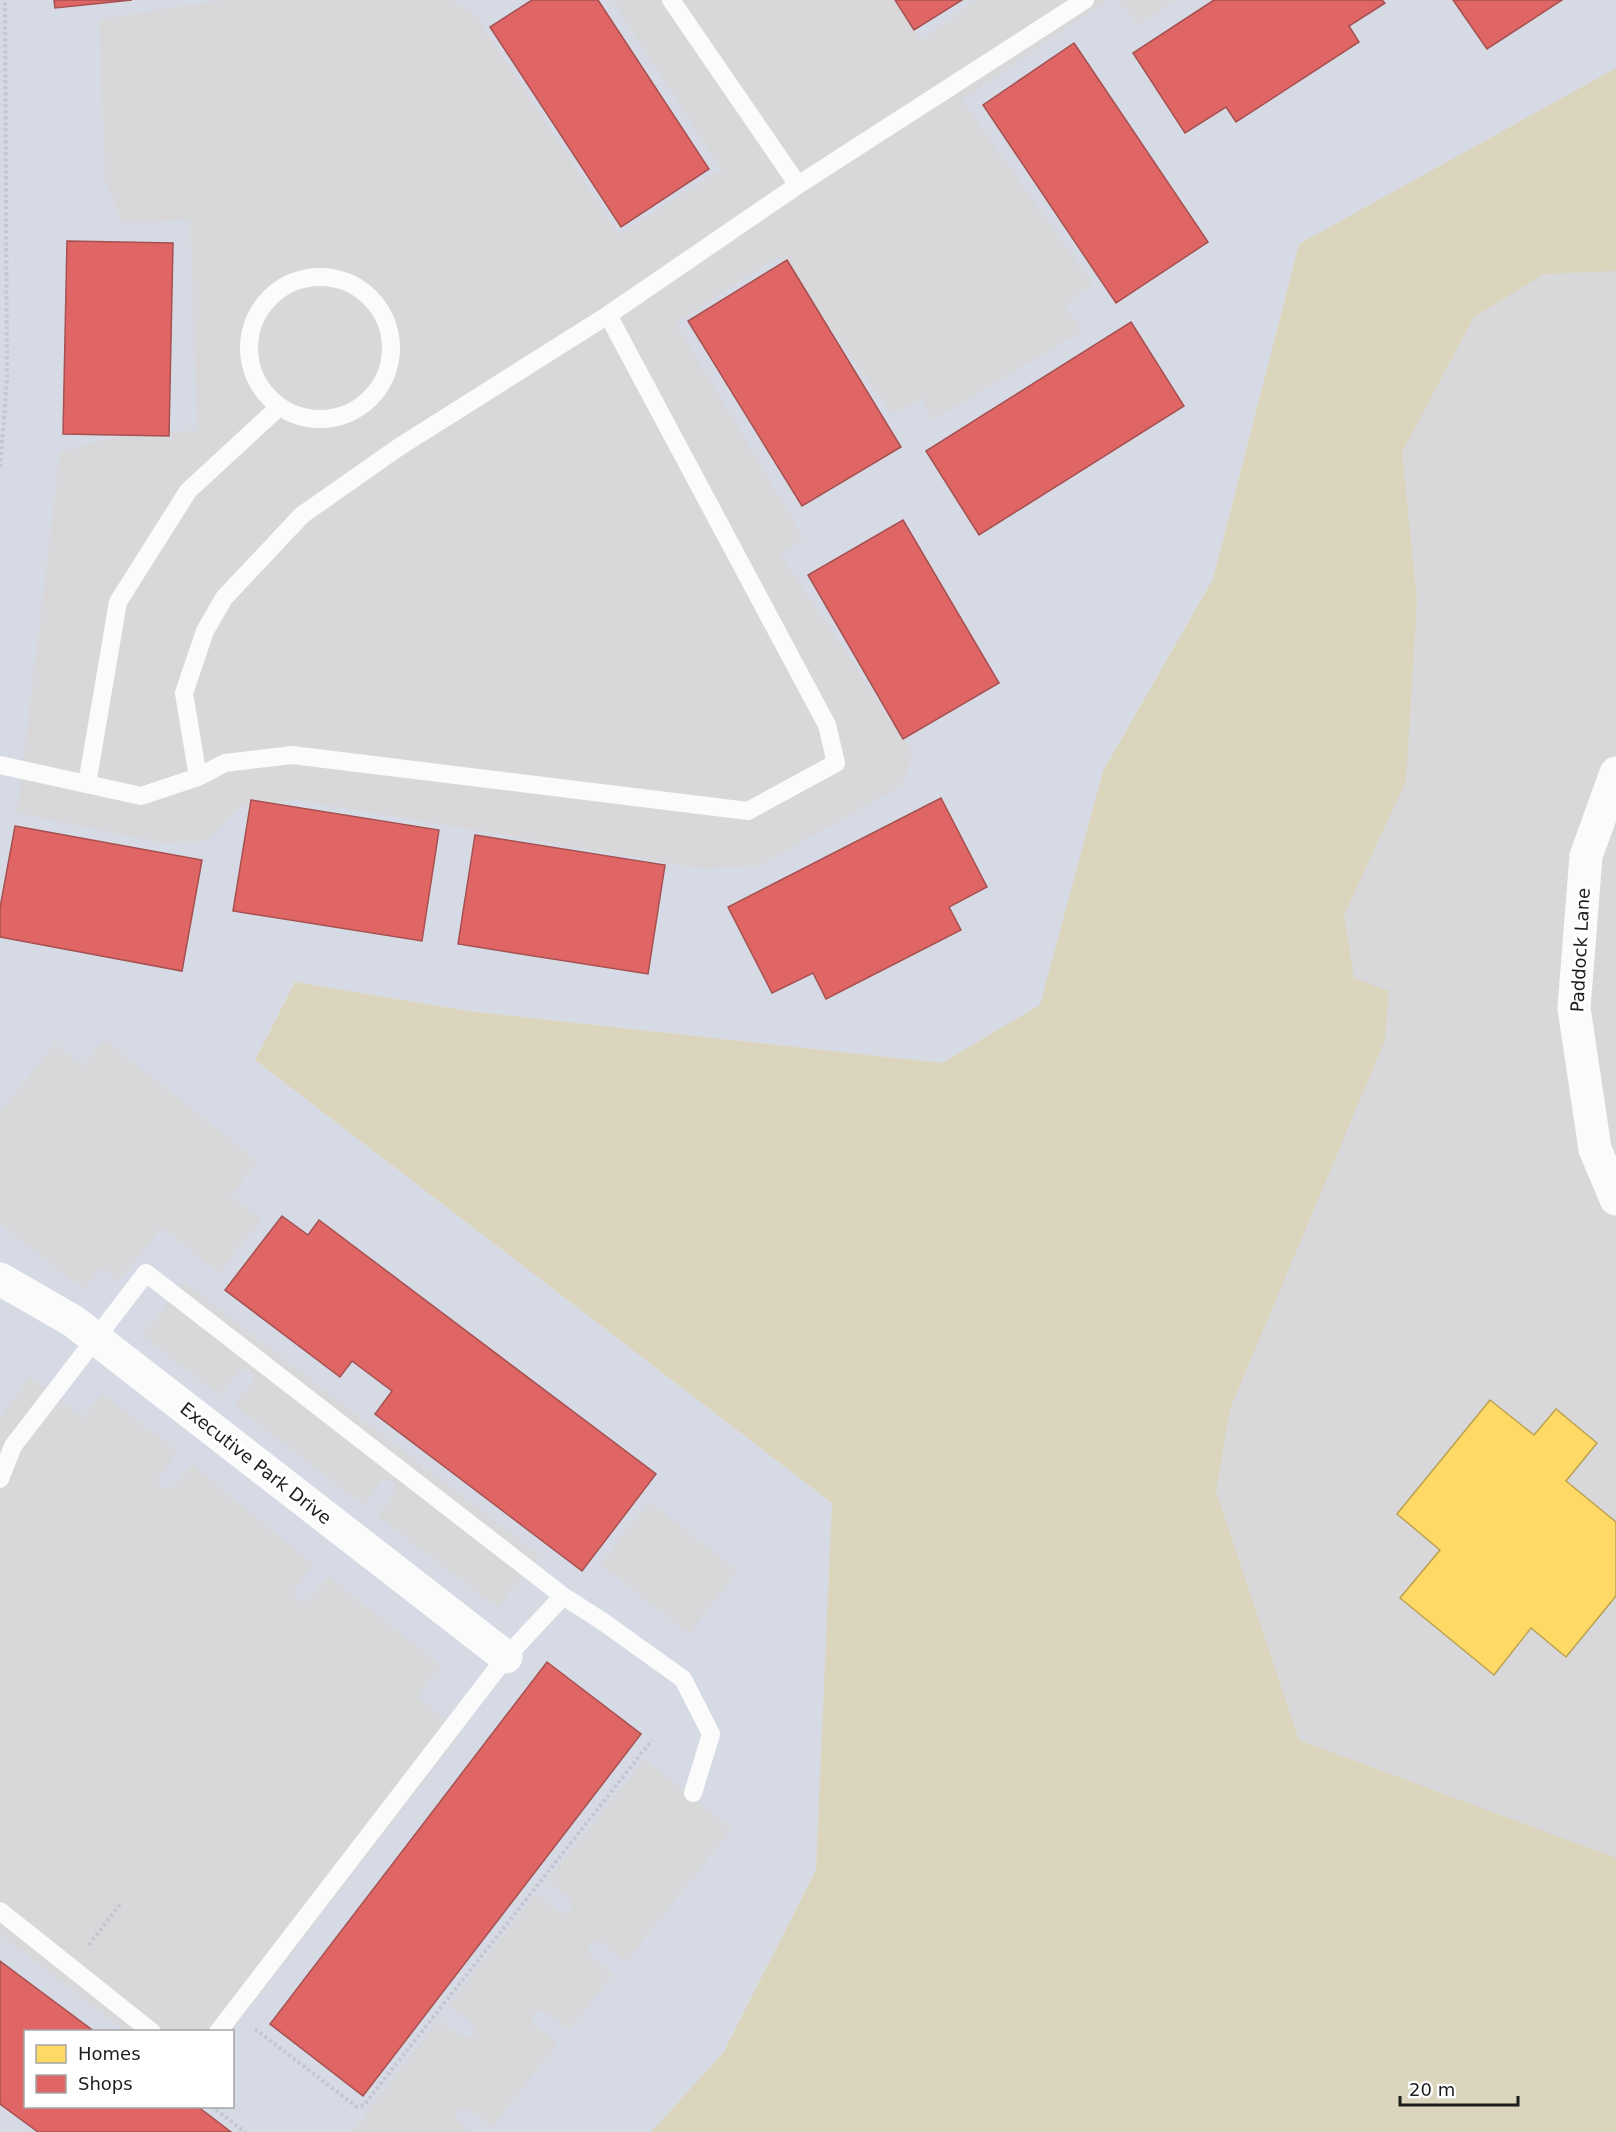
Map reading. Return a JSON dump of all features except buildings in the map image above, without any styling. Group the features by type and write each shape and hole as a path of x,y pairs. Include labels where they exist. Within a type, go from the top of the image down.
{"street":[{"name":"Paddock Lane","path":"1616,772 1586,855 1574,1008 1595,1149 1616,1199"},
{"name":"Executive Park Drive","path":"0,1279 73,1321 96,1338 506,1657"}],"lane":[{"path":"671,0 798,185"},
{"path":"198,777 184,693 206,631 224,598 302,515 399,447 608,315 798,185 1084,0"},
{"path":"319,277 344,281 365,294 383,316 391,340 389,365 380,387 371,398 350,413 326,419 302,417 279,407 261,390 250,367 248,343 254,319 268,298 295,281 319,277"},
{"path":"0,765 141,796 198,777 225,763 292,755 748,811 836,763 827,725 608,315"},
{"path":"87,784 118,602 188,491 279,407"},
{"path":"0,1479 14,1446 146,1273 563,1596 683,1679 711,1734 693,1793"},
{"path":"219,2030 506,1657 563,1596"},
{"path":"0,1911 151,2030"}],"path":[{"path":"0,467 7,381 4,0"},
{"path":"255,2028 357,2107 364,2105 652,1740"},
{"path":"214,2108 245,2132"}],"shaded area":[{"path":"0,0 1616,0 1616,68 1299,244 1213,579 1103,771 1041,1005 942,1063 468,1011 295,982 255,1060 832,1503 828,1646 816,1870 723,2053 651,2132 0,2132"},
{"path":"223,0 451,0 476,16 619,235 721,169 612,0 893,0 921,40 976,0 1108,0 962,100 1093,284 1065,305 1082,331 933,420 921,399 892,414 779,256 676,323 804,538 780,554 913,753 902,786 760,865 703,869 295,800 240,807 207,841 162,843 17,813 60,452 116,437 197,430 190,220 123,223 105,182 99,19"},
{"path":"1118,0 1177,0 1138,25"},
{"path":"1616,68 1616,271 1544,274 1474,317 1402,452 1417,601 1406,781 1344,915 1354,978 1389,991 1385,1040 1230,1409 1216,1491 1299,1740 1616,1858 1616,2132 651,2132 723,2053 816,1870 832,1503 255,1060 295,982 468,1011 942,1063 1040,1005 1103,771 1213,579 1299,244"},
{"path":"1616,147 1616,2132 885,2132 1382,274"},
{"path":"104,1039 258,1161 231,1196 262,1219 219,1273 162,1228 119,1281 101,1267 83,1289 0,1224 0,1112 55,1043 83,1065"},
{"path":"184,1282 539,1555 498,1608 377,1516 396,1491 392,1480 382,1480 363,1505 234,1405 253,1381 253,1375 249,1370 240,1370 220,1395 142,1336"},
{"path":"30,1376 83,1417 102,1393 178,1452 159,1477 159,1483 163,1488 173,1487 192,1464 314,1565 296,1587 294,1593 299,1600 305,1601 310,1598 328,1576 441,1665 417,1697 462,1732 233,2030 124,2030 0,1934 0,1417"},
{"path":"649,1501 738,1571 689,1634 600,1564"},
{"path":"645,1759 732,1829 626,1962 600,1941 591,1944 588,1949 590,1955 614,1974 569,2030 543,2010 533,2014 533,2023 558,2043 492,2127 464,2108 456,2112 456,2118 471,2132 352,2132 439,2019 464,2038 474,2034 474,2025 449,2005 536,1893 561,1913 572,1909 572,1900 547,1880"}]}
